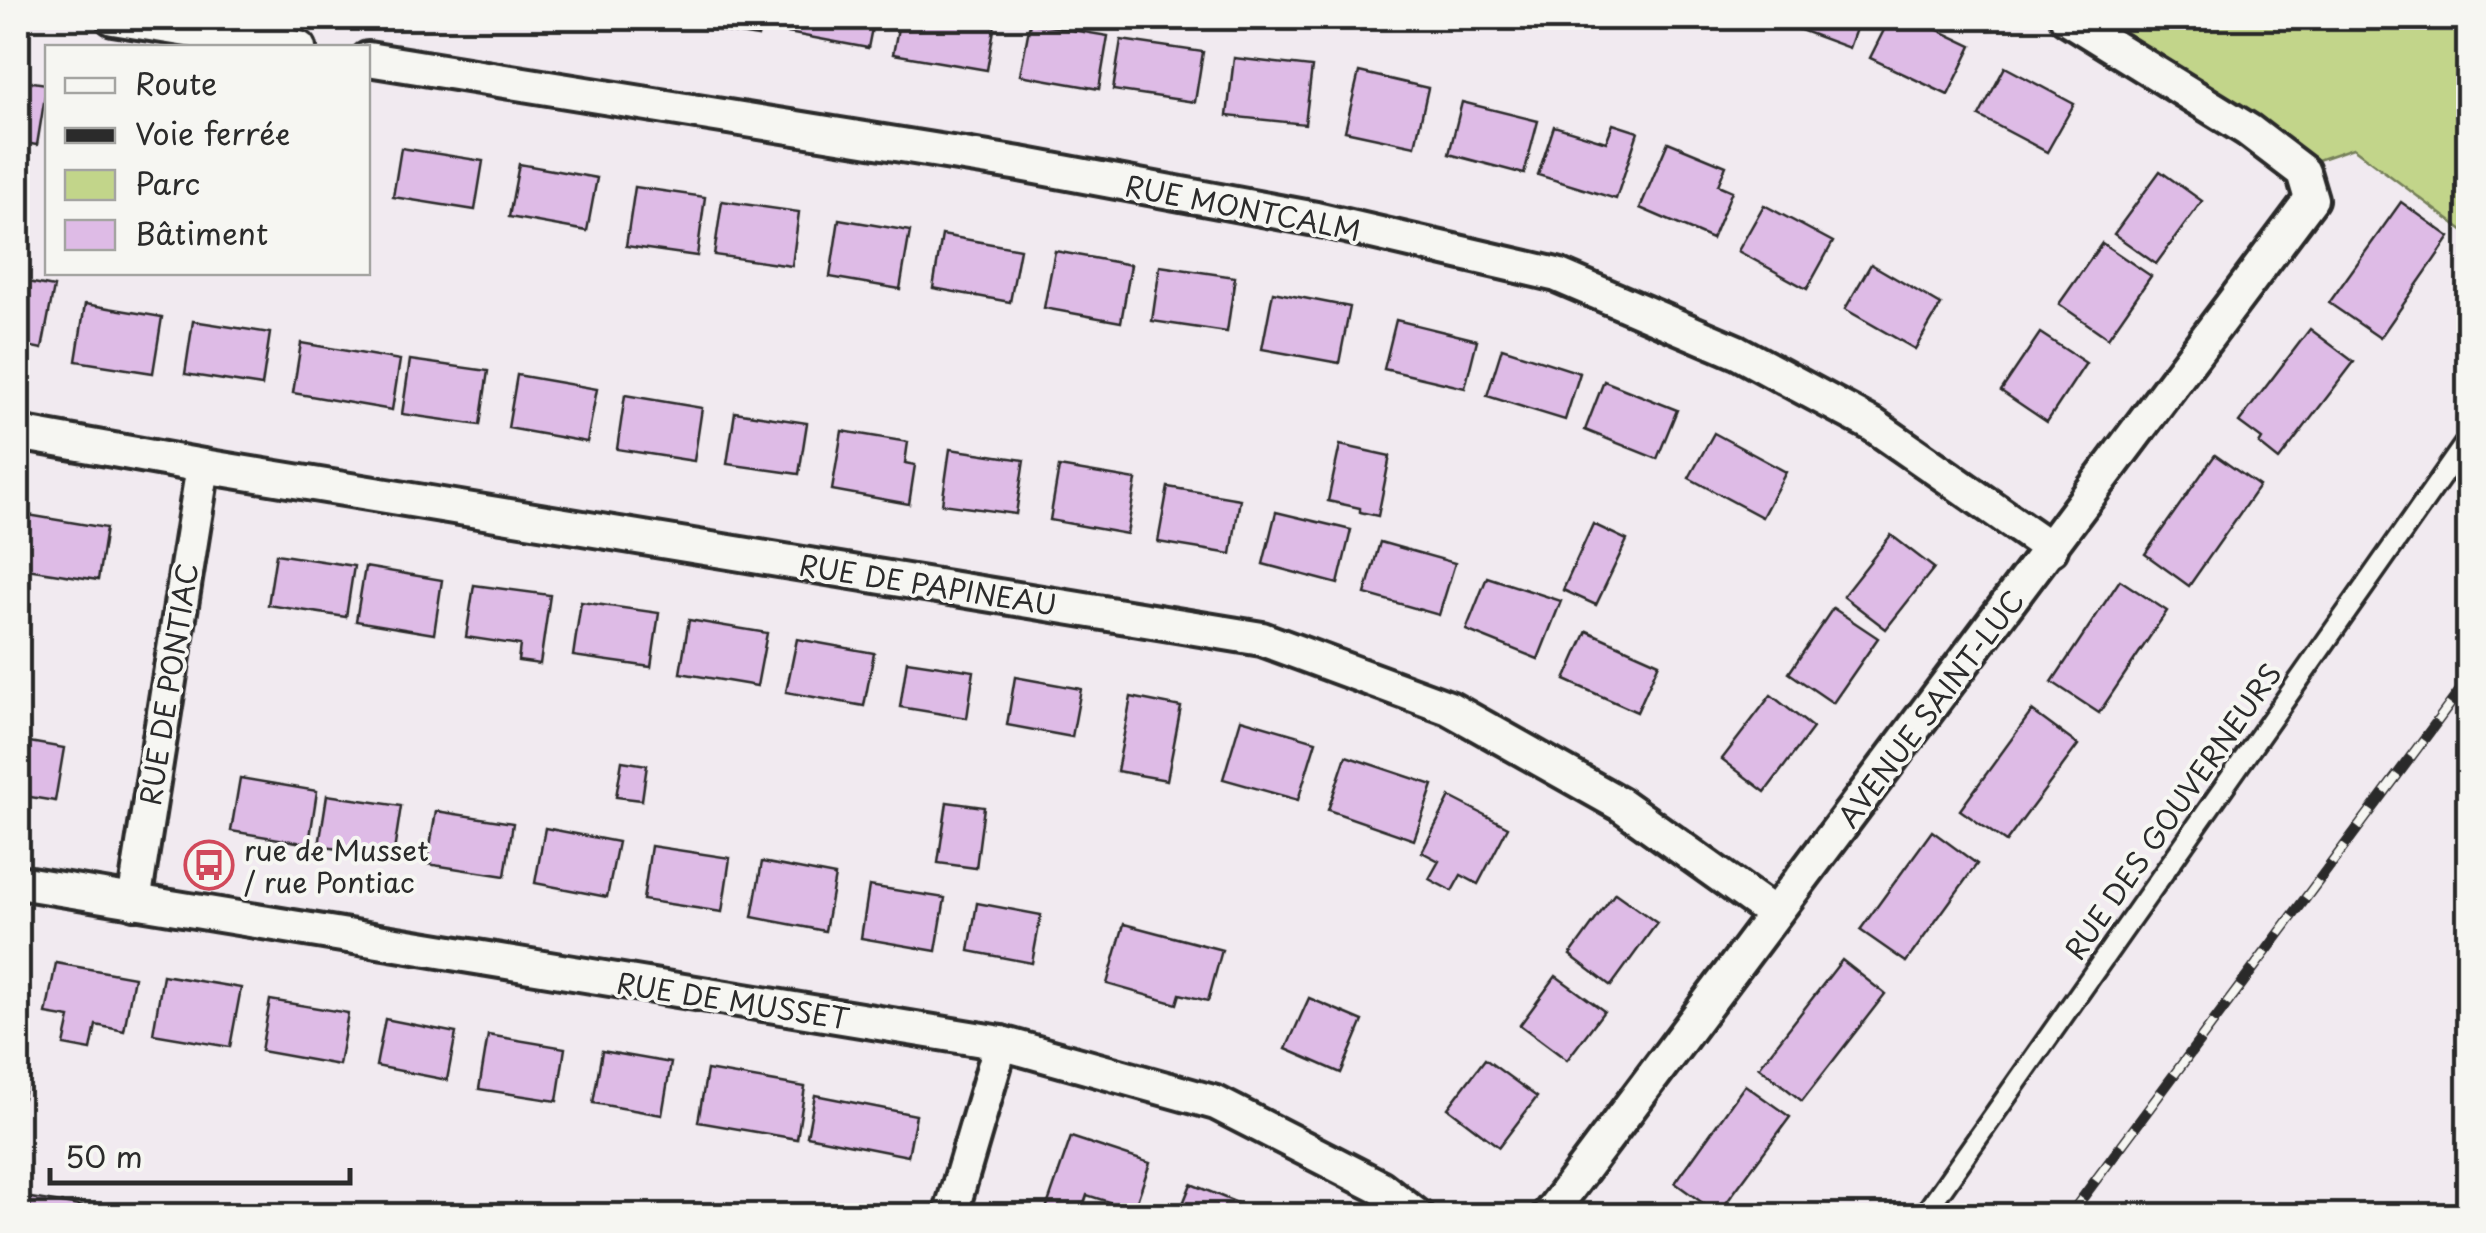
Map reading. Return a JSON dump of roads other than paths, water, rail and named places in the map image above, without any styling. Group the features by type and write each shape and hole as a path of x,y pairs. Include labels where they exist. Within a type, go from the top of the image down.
{"street":[{"path":"114,18 280,45"},
{"name":"AVENUE SAINT-LUC","path":"1548,1216 2311,200 2303,172 2248,130 2067,18"},
{"name":"RUE MONTCALM","path":"370,58 1039,168 1316,219 1557,275 1738,352 1872,425 2051,549"},
{"name":"RUE DE PAPINEAU","path":"18,433 1262,639 1448,708 1620,804 1774,914"},
{"name":"RUE DE PONTIAC","path":"134,902 203,466"},
{"name":"RUE DE MUSSET","path":"18,882 1001,1044 1216,1103 1380,1186 1417,1216"},
{"path":"950,1216 1001,1044"}],"lane":[{"name":"RUE DES GOUVERNEURS","path":"1923,1216 2468,439"}],"railway":[{"path":"2069,1216 2468,680"}],"place":[{"name":"rue de Musset / rue Pontiac","path":"209,865"}]}
